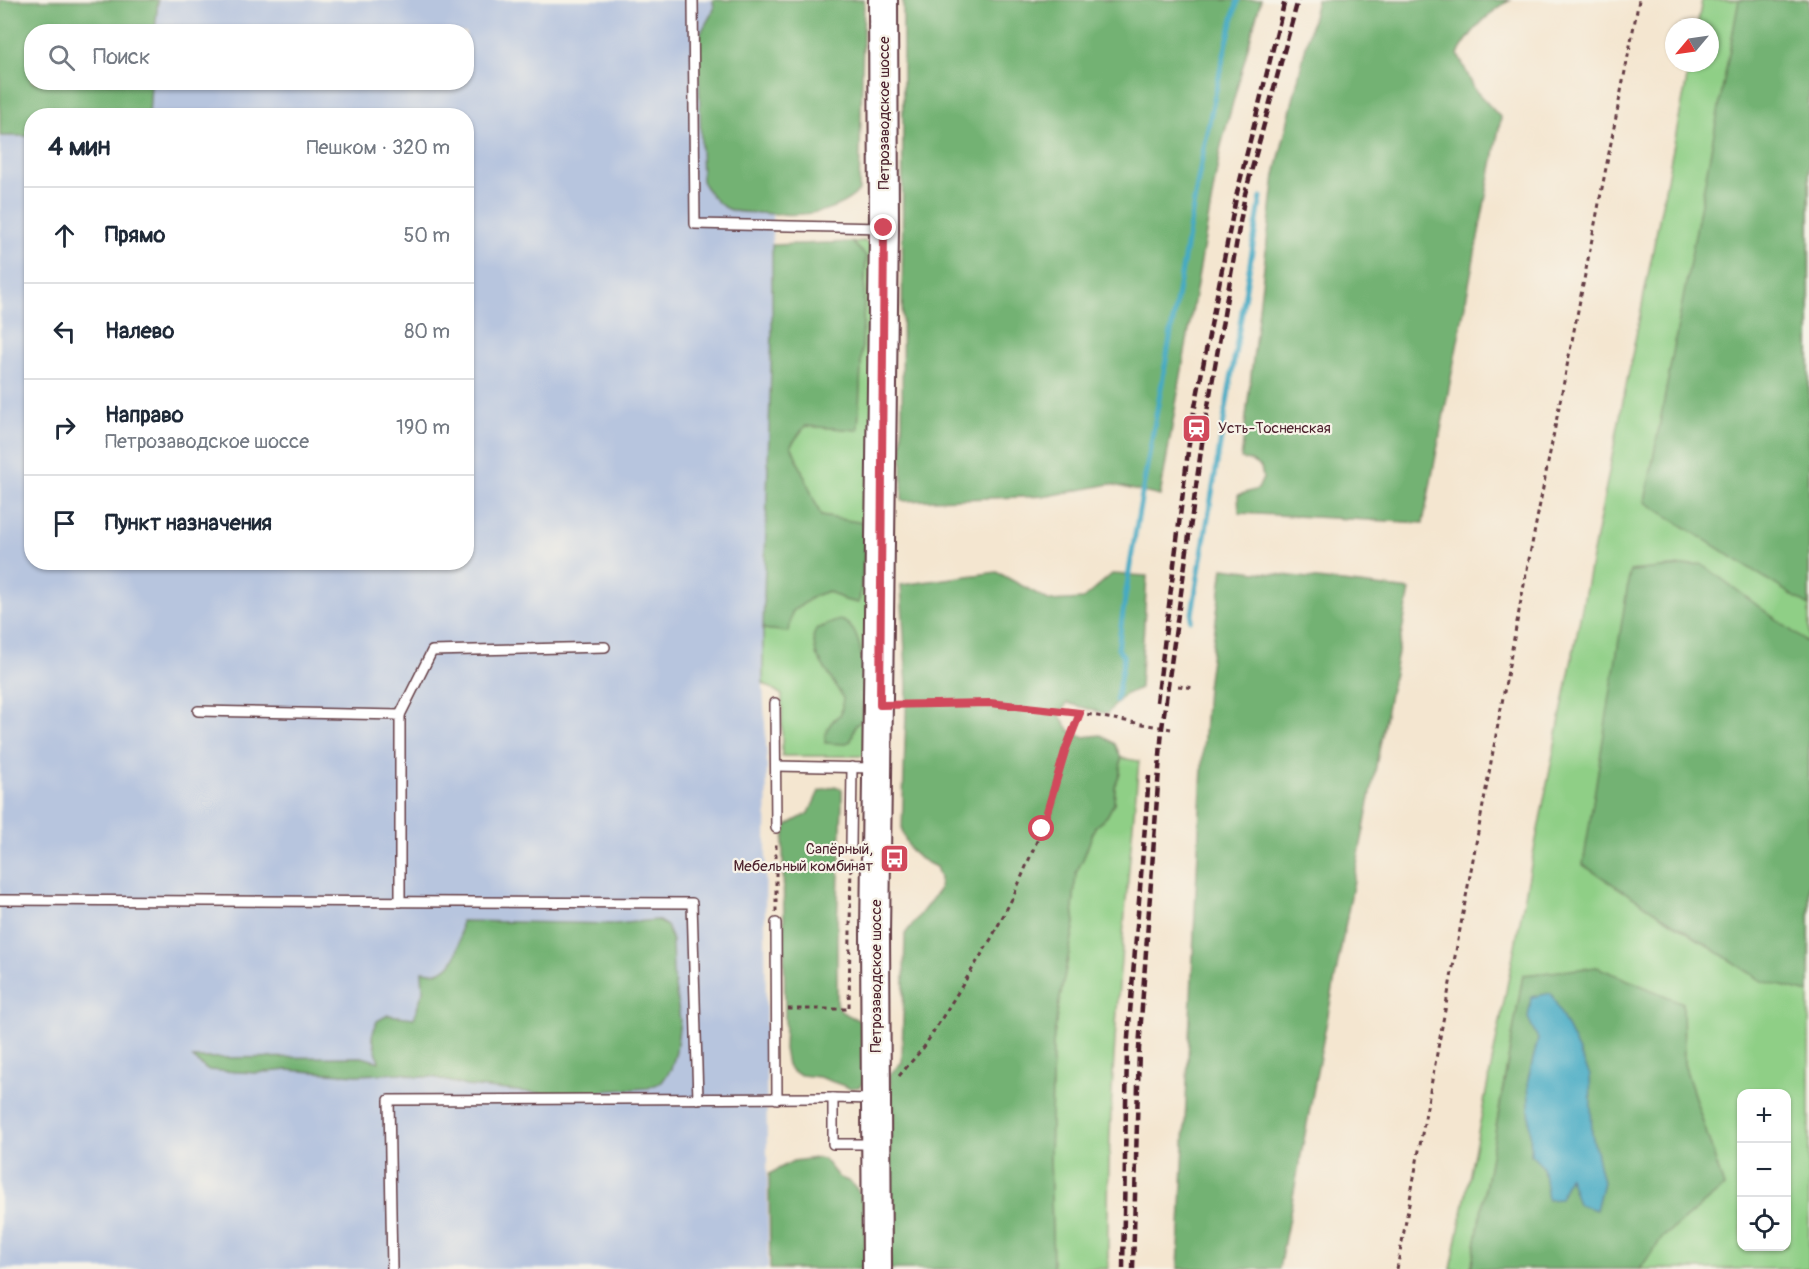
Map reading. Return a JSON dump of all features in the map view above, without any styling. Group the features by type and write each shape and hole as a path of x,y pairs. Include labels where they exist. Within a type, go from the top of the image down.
{"main road":[{"name":"Петрозаводское шоссе","path":"877,1269 875,934 865,767 880,705 884,0"}],"lane":[{"path":"693,0 694,224 884,228"},
{"path":"400,902 400,715 432,651 605,647"},
{"path":"775,703 776,828"},
{"path":"198,711 400,715"},
{"path":"776,766 865,767 851,845"},
{"path":"0,900 692,903 698,1099"},
{"path":"776,923 777,1099"},
{"path":"833,1098 833,1144 877,1144"},
{"path":"392,1269 389,1100 876,1099"}],"path":[{"path":"1396,1269 1520,607 1639,0"},
{"path":"1178,686 1195,688"},
{"path":"880,705 990,703 1080,713 1171,729"},
{"path":"876,1099 924,1047 1002,918 1042,829 1058,771 1080,713"},
{"path":"776,828 776,923"},
{"path":"777,1008 849,1009 851,845"}],"shaded area":[{"path":"0,0 773,0 772,333 763,629 767,763 765,920 768,1269 0,1269"}],"green space":[{"path":"0,0 158,0 156,24 24,24 24,90 151,90 149,108 24,108 24,136 0,136"},
{"path":"713,0 864,0 859,191 848,200 837,206 812,213 741,212 722,205 707,190 702,181 698,38 714,9"},
{"path":"903,0 1261,0 1221,146 1160,496 1110,484 1048,496 902,501"},
{"path":"1317,0 1510,0 1480,24 1458,54 1475,90 1501,118 1423,523 1239,513 1238,495 1258,489 1263,478 1261,467 1251,461 1241,459 1275,175"},
{"path":"1702,0 1809,0 1809,1269 1640,1269 1662,1238 1724,1187 1684,1064 1683,1003 1523,975 1471,1269 1451,1269 1688,72 1719,72 1719,18 1699,18"},
{"path":"1739,0 1809,0 1809,606 1645,502"},
{"path":"864,241 876,247 868,756 782,756 782,695 763,683 763,629 788,631 792,612 814,596 828,591 845,600 859,603 864,524 821,516 791,445 805,426 858,430 866,256 852,242"},
{"path":"852,242 866,256 858,430 805,426 791,445 821,516 864,523 865,547 859,603 845,600 828,591 814,596 792,612 789,632 763,629 772,333 772,245"},
{"path":"1702,564 1809,644 1809,993 1762,981 1583,865 1630,571"},
{"path":"1223,568 1410,590 1279,1269 1178,1269 1207,688"},
{"path":"997,572 1050,601 1083,599 1112,574 1147,576 1140,688 1124,695 1107,714 1067,703 1060,716 1070,731 1083,737 1101,735 1115,744 1121,758 1114,803 1107,816 1095,827 1076,873 1073,908 1075,923 1053,1044 1050,1157 1053,1269 890,1269 890,1074 902,1062 905,934 939,890 940,878 936,867 918,857 910,849 902,830 907,686 901,585"},
{"path":"839,620 849,625 856,635 860,648 863,679 862,720 855,726 851,741 844,744 825,743 829,727 841,714 843,698 816,654 813,637 816,629"},
{"path":"1121,758 1139,761 1113,1078 1108,1269 1053,1269 1050,1157 1053,1044 1075,923 1073,908 1076,873 1095,827 1107,816 1114,803"},
{"path":"835,786 842,789 837,925 837,1003 842,1012 862,1022 864,1082 859,1087 850,1088 819,1077 793,1072 787,1065 784,1049 783,843 787,825 809,813 819,791"},
{"path":"657,920 667,926 672,941 673,972 680,1020 676,1052 671,1069 662,1082 648,1088 568,1096 466,1086 433,1077 417,1077 403,1073 357,1075 288,1070 256,1073 207,1070 193,1058 362,1057 379,1062 372,1036 377,1021 388,1015 414,1018 423,991 422,971 437,972 450,964 457,951 461,921 615,924"},
{"path":"1597,967 1683,1003 1684,1064 1724,1187 1662,1238 1640,1269 1471,1269 1523,975"},
{"path":"824,1159 839,1178 850,1183 858,1191 863,1202 866,1230 864,1269 770,1269 769,1174 793,1161"}],"water":[{"path":"1551,993 1590,1075 1592,1134 1603,1182 1596,1210 1578,1204 1569,1177 1560,1199 1548,1200 1543,1167 1531,1155 1528,1079 1538,1039 1528,1018 1531,997"}],"waterway":[{"path":"1116,701 1124,657 1118,649 1144,485 1202,160 1218,79 1238,0"},
{"path":"1191,620 1261,197"}],"railway":[{"path":"1157,702 1191,427 1237,193 1285,0"},
{"path":"1133,1269 1139,1049 1162,728 1204,429 1245,194 1298,0"},
{"path":"1123,1269 1127,1050 1149,776"}],"place":[{"name":"Усть-Тосненская","path":"1197,428"},
{"name":"Сапёрный, Мебельный комбинат","path":"894,858"}],"route":[{"path":"884,228 880,705 990,703 1080,713 1052,790 1042,829"}]}
